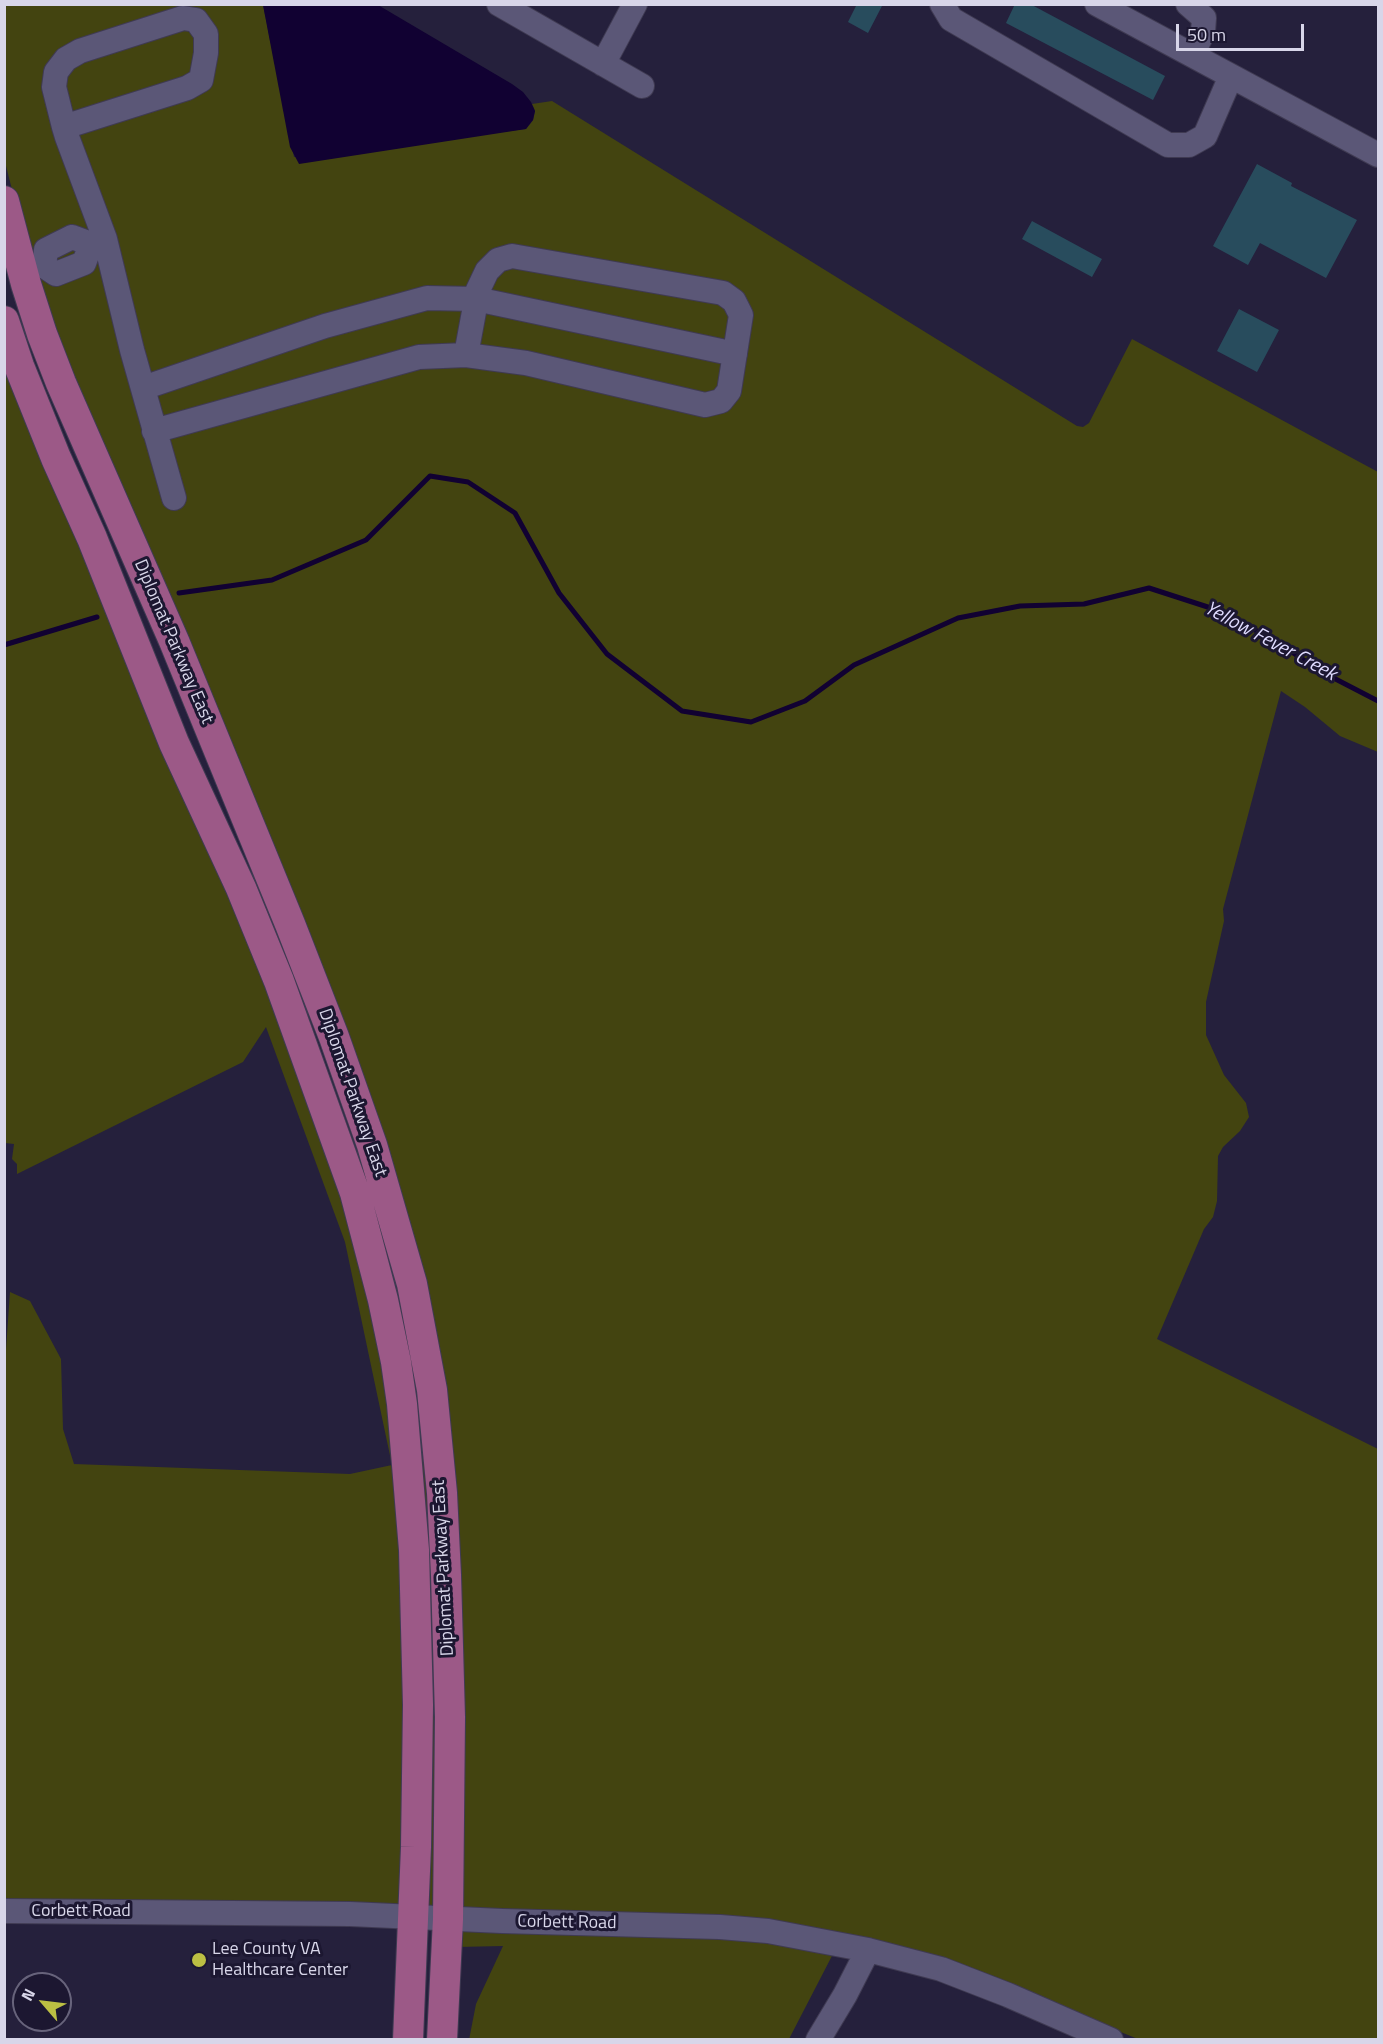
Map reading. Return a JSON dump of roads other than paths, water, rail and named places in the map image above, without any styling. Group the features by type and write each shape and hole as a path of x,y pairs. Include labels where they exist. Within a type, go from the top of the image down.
{"main road":[{"name":"Diplomat Parkway East","path":"4,201 42,334 61,383 174,641 314,985 372,1145 412,1284 432,1390 443,1504 450,1717 448,1919 442,2040"},
{"name":"Diplomat Parkway East","path":"4,321 32,397 92,538 174,743 241,888 285,997 355,1193 376,1268 396,1362 414,1550 418,1705 416,1847 408,2040"},
{"path":"285,997 314,985"},
{"path":"406,1450 438,1448"}],"street":[{"path":"499,4 642,86"},
{"path":"603,64 635,4"},
{"path":"942,4 951,19 1168,145 1189,145 1205,136 1231,76"},
{"path":"1097,4 1378,155"},
{"path":"1188,4 1204,18 1203,32 1192,55"},
{"path":"64,127 187,88 201,80 206,53 206,34 196,20 183,18 80,51 66,59 56,72 54,87 64,127 174,498"},
{"path":"24,273 56,274 84,263 98,242"},
{"path":"154,431 419,357 466,355 526,363 705,405 721,401 729,391 741,315 734,301 723,293 512,256 498,260 487,271 478,290 466,355"},
{"path":"142,388 325,326 427,298 476,299 735,354"},
{"name":"Corbett Road","path":"4,1911 350,1914 720,1927 768,1931 868,1950 941,1970 1008,1995 1111,2040"},
{"path":"819,2040 868,1950"}],"waterway":[{"name":"Yellow Fever Creek","path":"179,593 272,580 366,540 430,476 468,482 515,513 559,593 607,654 682,711 751,722 805,701 854,665 958,618 1020,606 1084,604 1149,588 1217,610 1272,639 1322,672 1378,701"},
{"name":"Yellow Fever Creek","path":"4,645 97,617"}],"place":[{"name":"Lee County VA Healthcare Center","path":"199,1960"}]}
